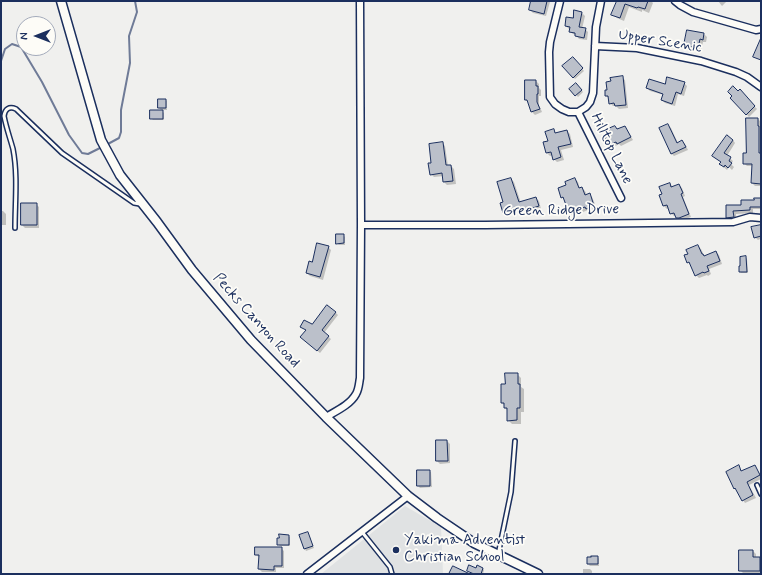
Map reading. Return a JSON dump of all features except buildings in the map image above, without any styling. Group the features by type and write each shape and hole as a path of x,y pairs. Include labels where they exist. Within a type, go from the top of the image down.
{"street":[{"name":"Pecks Canyon Road","path":"62,1 101,140 120,175 192,270 251,340 326,417 408,496 437,518 474,542 538,574"},
{"path":"326,417 349,403 356,395 360,378 360,1"},
{"path":"560,1 549,52 550,97 555,104 562,109 569,112 578,112 586,107 590,102 593,93 595,46"},
{"name":"Upper Scenic","path":"601,1 596,27 595,46 636,48 701,61 736,72 747,77 761,87"},
{"path":"675,1 693,12 756,30 761,29"},
{"name":"Hilltop Lane","path":"578,112 621,198"},
{"name":"Green Ridge Drive","path":"361,225 733,222 750,217 761,218"},
{"path":"307,574 408,496"}],"lane":[{"path":"15,228 16,179 14,157 4,116 7,108 12,107 16,109 62,153 134,203 142,204"},
{"path":"498,555 511,492 515,441"},
{"path":"756,485 761,494"},
{"path":"362,532 390,568 392,574"}],"shaded area":[{"name":"Yakima Adventist Christian School","path":"405,506 441,527 443,574 321,574"}],"waterway":[{"path":"106,145 119,138 121,132 121,110 130,63 129,36 137,12 135,1"},
{"path":"1,61 5,49 12,44 21,47 42,82 69,135 82,153 88,154 102,147"}],"place":[{"name":"Yakima Adventist Christian School","path":"396,550"}]}
